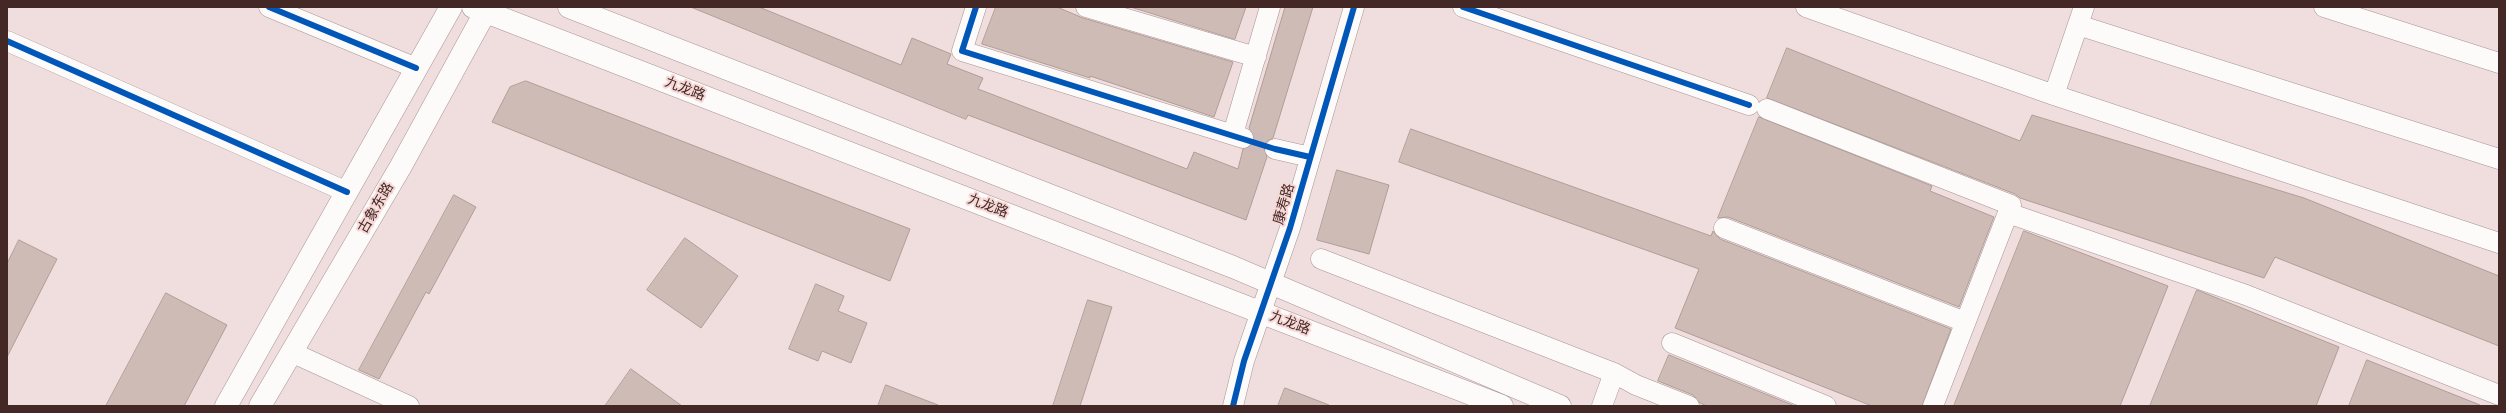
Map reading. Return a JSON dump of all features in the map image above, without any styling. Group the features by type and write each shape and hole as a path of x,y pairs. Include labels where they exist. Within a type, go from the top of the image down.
{"main road":[{"path":"226,406 451,7"},
{"name":"九龙路","path":"569,7 1266,281 1560,406"},
{"name":"九龙路","path":"482,9 1502,406"},
{"name":"古象东路","path":"260,406 401,166 482,9"}],"street":[{"path":"269,7 416,68"},
{"path":"976,7 962,52 1238,136 1256,57 1270,7"},
{"path":"1086,7 1256,57"},
{"name":"康寿路","path":"1305,156 1343,7"},
{"name":"康寿路","path":"1222,406 1234,358 1256,310 1266,281 1354,7"},
{"path":"1463,7 1749,105"},
{"path":"1806,7 2054,95 2499,243"},
{"path":"2324,7 2499,63"},
{"path":"2054,95 2081,16 2499,159"},
{"path":"7,41 347,192"},
{"path":"1768,110 2011,205 1932,406"},
{"path":"1275,149 1305,156"},
{"path":"2008,213 2246,295 2499,395"},
{"path":"1724,228 1965,322"},
{"path":"1321,259 1614,373 1636,385 1689,406"},
{"name":"康寿路","path":"1233,406 1256,310"},
{"path":"1672,344 1826,406"},
{"path":"291,352 409,406"},
{"path":"1602,406 1614,373"}],"building":[{"path":"691,7 759,7 901,65 912,38 951,54 947,64 983,78 978,89 1187,169 1194,152 1238,169 1243,149 1250,147 1254,141 1254,135 1249,128 1285,7 1313,7 1273,138 1267,141 1264,146 1267,157 1246,220 968,115 966,119"},
{"path":"996,7 1057,7 1083,18 1233,62 1214,117 1090,76 1090,78 982,44"},
{"path":"1131,7 1246,7 1235,39"},
{"path":"1787,48 2020,141 2032,115 2304,198 2499,276 2499,346 2275,257 2264,278 2020,198 2015,194 1767,98"},
{"path":"526,81 910,229 890,281 492,122 510,87"},
{"path":"1759,117 1932,186 1930,191 1994,217 1959,307 1728,217 1718,218"},
{"path":"1411,129 1711,236 1713,231 1720,239 1951,329 1922,406 1872,406 1675,328 1699,269 1399,162"},
{"path":"1337,170 1389,185 1369,254 1317,240"},
{"path":"454,195 476,207 429,294 426,292 379,379 359,370"},
{"path":"2024,231 2168,286 2120,406 1954,406"},
{"path":"685,238 738,276 701,328 647,290"},
{"path":"19,240 57,259 7,357 7,264"},
{"path":"816,284 844,296 838,311 867,323 851,363 822,351 818,361 789,349"},
{"path":"2197,290 2339,347 2316,406 2150,406"},
{"path":"166,293 227,325 184,406 106,406"},
{"path":"1088,300 1112,307 1080,406 1053,406"},
{"path":"1669,355 1795,406 1707,406 1700,403 1693,395 1658,381"},
{"path":"2367,360 2480,405 2480,406 2349,406"},
{"path":"631,369 682,406 605,406"},
{"path":"886,385 938,405 938,406 878,406"},
{"path":"1285,388 1329,405 1278,406"}],"tunnel":[{"path":"1243,138 1275,149"}],"cycle path":[{"path":"269,7 416,68"},
{"path":"976,7 962,51 1275,149 1310,157"},
{"path":"1233,406 1244,361 1290,228 1354,7"},
{"path":"1463,7 1749,105"},
{"path":"7,41 347,192"}]}
